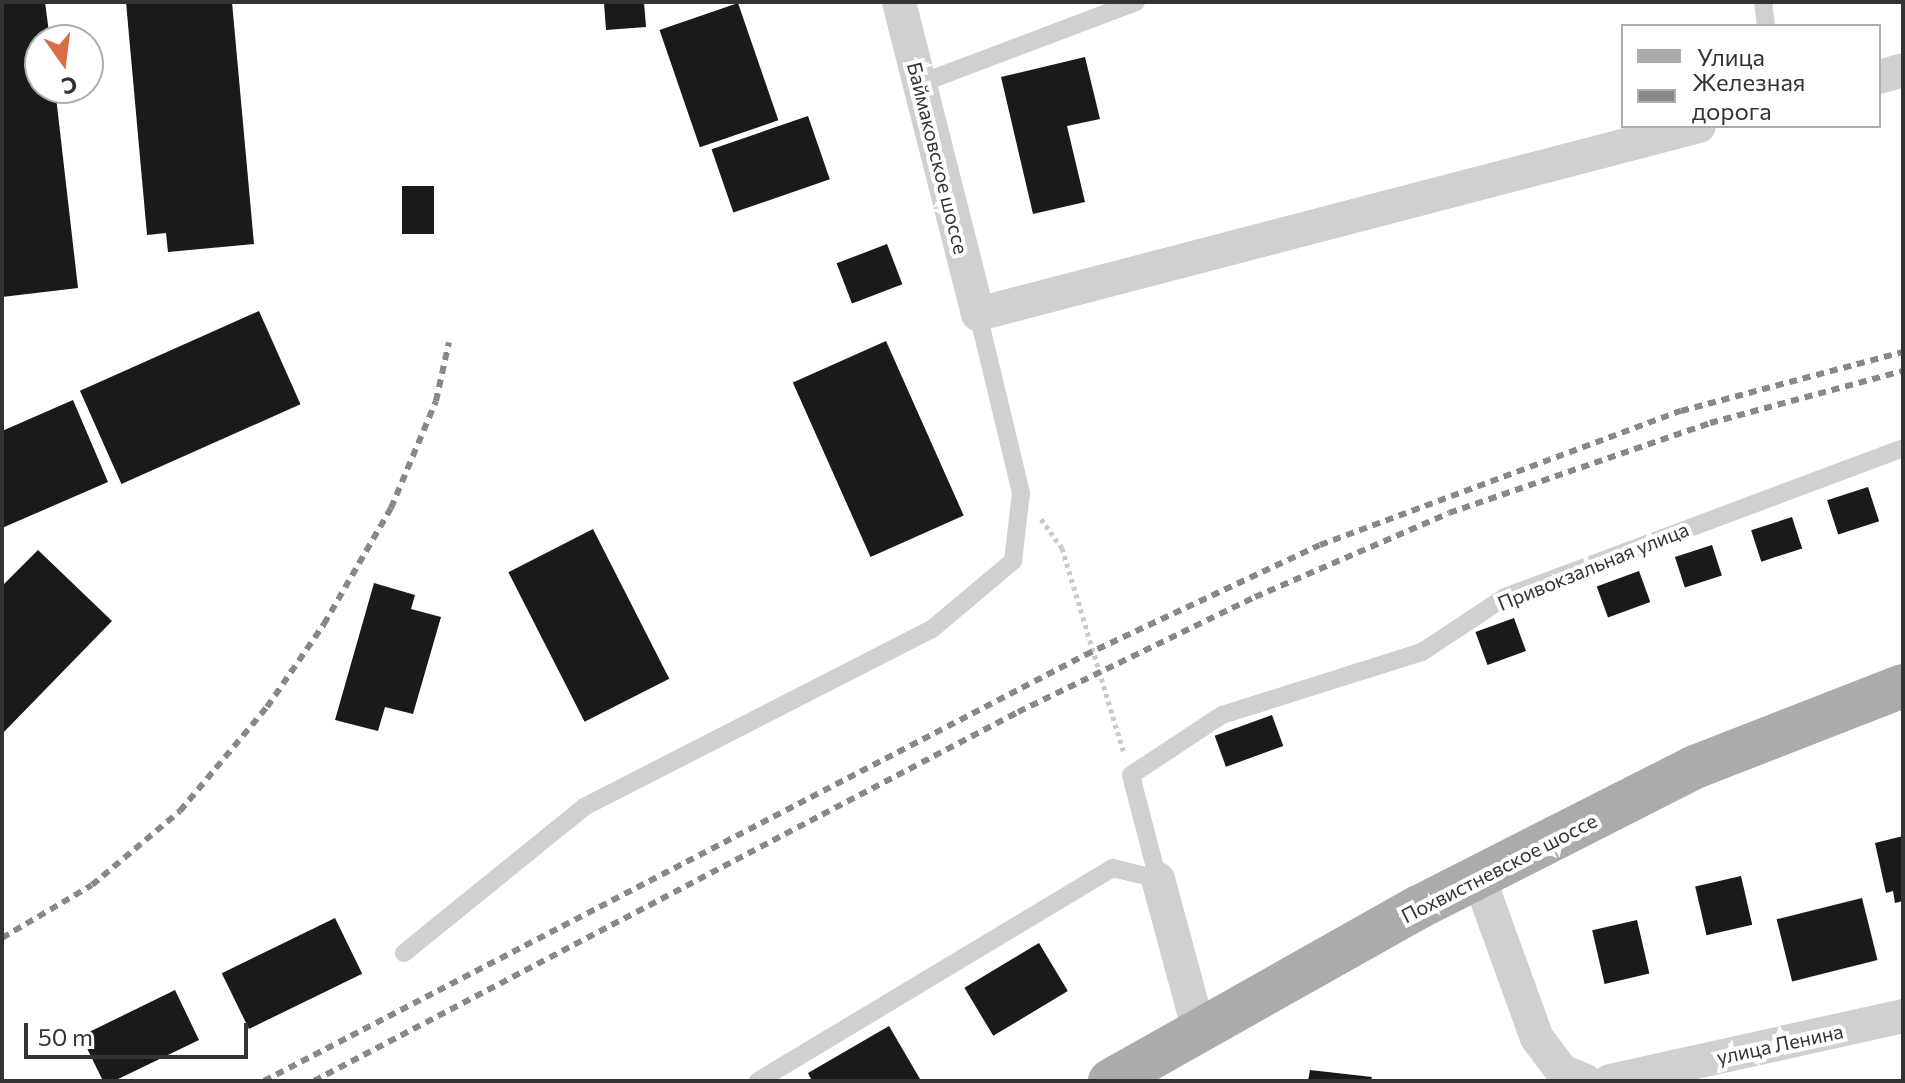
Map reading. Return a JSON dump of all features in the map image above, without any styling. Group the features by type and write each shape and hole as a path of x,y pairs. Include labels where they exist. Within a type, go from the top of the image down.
{"main road":[{"name":"Похвистневское шоссе","path":"1110,1081 1479,878 1695,767 1903,686"}],"street":[{"name":"Баймаковское шоссе","path":"899,2 978,314"},
{"path":"1881,76 1903,70"},
{"path":"978,314 1691,128"},
{"path":"1479,878 1548,1071 1562,1071 1585,1081"},
{"path":"1158,879 1199,1031"},
{"name":"улица Ленина","path":"1610,1081 1903,1016"}],"lane":[{"path":"919,84 1136,2"},
{"path":"1763,2 1766,24"},
{"path":"404,953 584,807 932,629 1013,561 1021,493 978,314"},
{"name":"Привокзальная улица","path":"1131,775 1222,715 1422,652 1505,597 1903,448"},
{"path":"758,1081 1113,868 1158,879 1131,775"}],"path":[{"path":"1021,493 1062,548 1131,775"}],"building":[{"path":"2,2 45,2 48,24 24,24 24,104 57,104 78,288 2,297"},
{"path":"126,2 232,2 254,244 168,252 166,233 147,235"},
{"path":"644,2 646,27 606,30 604,3"},
{"path":"738,3 778,120 700,147 660,30"},
{"path":"1085,57 1100,119 1067,126 1085,202 1033,214 1001,77"},
{"path":"808,116 830,179 733,213 712,149"},
{"path":"402,186 434,186 434,234 402,234"},
{"path":"887,244 902,284 852,303 837,263"},
{"path":"259,311 300,404 121,484 80,391"},
{"path":"886,341 964,515 871,557 793,382"},
{"path":"73,400 108,482 2,528 2,431"},
{"path":"1868,487 1879,521 1838,535 1827,500"},
{"path":"1792,517 1802,548 1761,562 1751,530"},
{"path":"593,529 669,679 585,722 508,572"},
{"path":"1712,545 1722,575 1685,587 1675,557"},
{"path":"38,550 112,621 2,734 2,586"},
{"path":"1639,571 1650,602 1608,617 1597,586"},
{"path":"374,583 415,595 411,609 441,617 413,714 385,707 378,731 335,720"},
{"path":"1514,618 1526,651 1487,665 1475,632"},
{"path":"1272,715 1283,746 1226,767 1215,736"},
{"path":"1903,836 1903,901 1895,903 1893,891 1886,893 1875,843"},
{"path":"1741,876 1752,925 1706,935 1695,887"},
{"path":"1862,898 1877,960 1792,981 1777,919"},
{"path":"335,918 362,974 249,1029 222,973"},
{"path":"1637,920 1649,974 1605,984 1592,930"},
{"path":"1039,943 1068,991 993,1036 964,988"},
{"path":"175,990 199,1040 114,1081 103,1081 81,1036"},
{"path":"889,1026 920,1079 812,1081 808,1073"},
{"path":"1310,1070 1372,1077 1371,1081 1308,1081"}],"railway":[{"path":"2,938 92,885 180,811 267,707 324,624 391,508 436,401 449,342"},
{"path":"264,1081 1085,655 1320,545 1681,411 1903,352"},
{"path":"314,1081 1018,712 1255,597 1449,513 1710,423 1903,371"}]}
